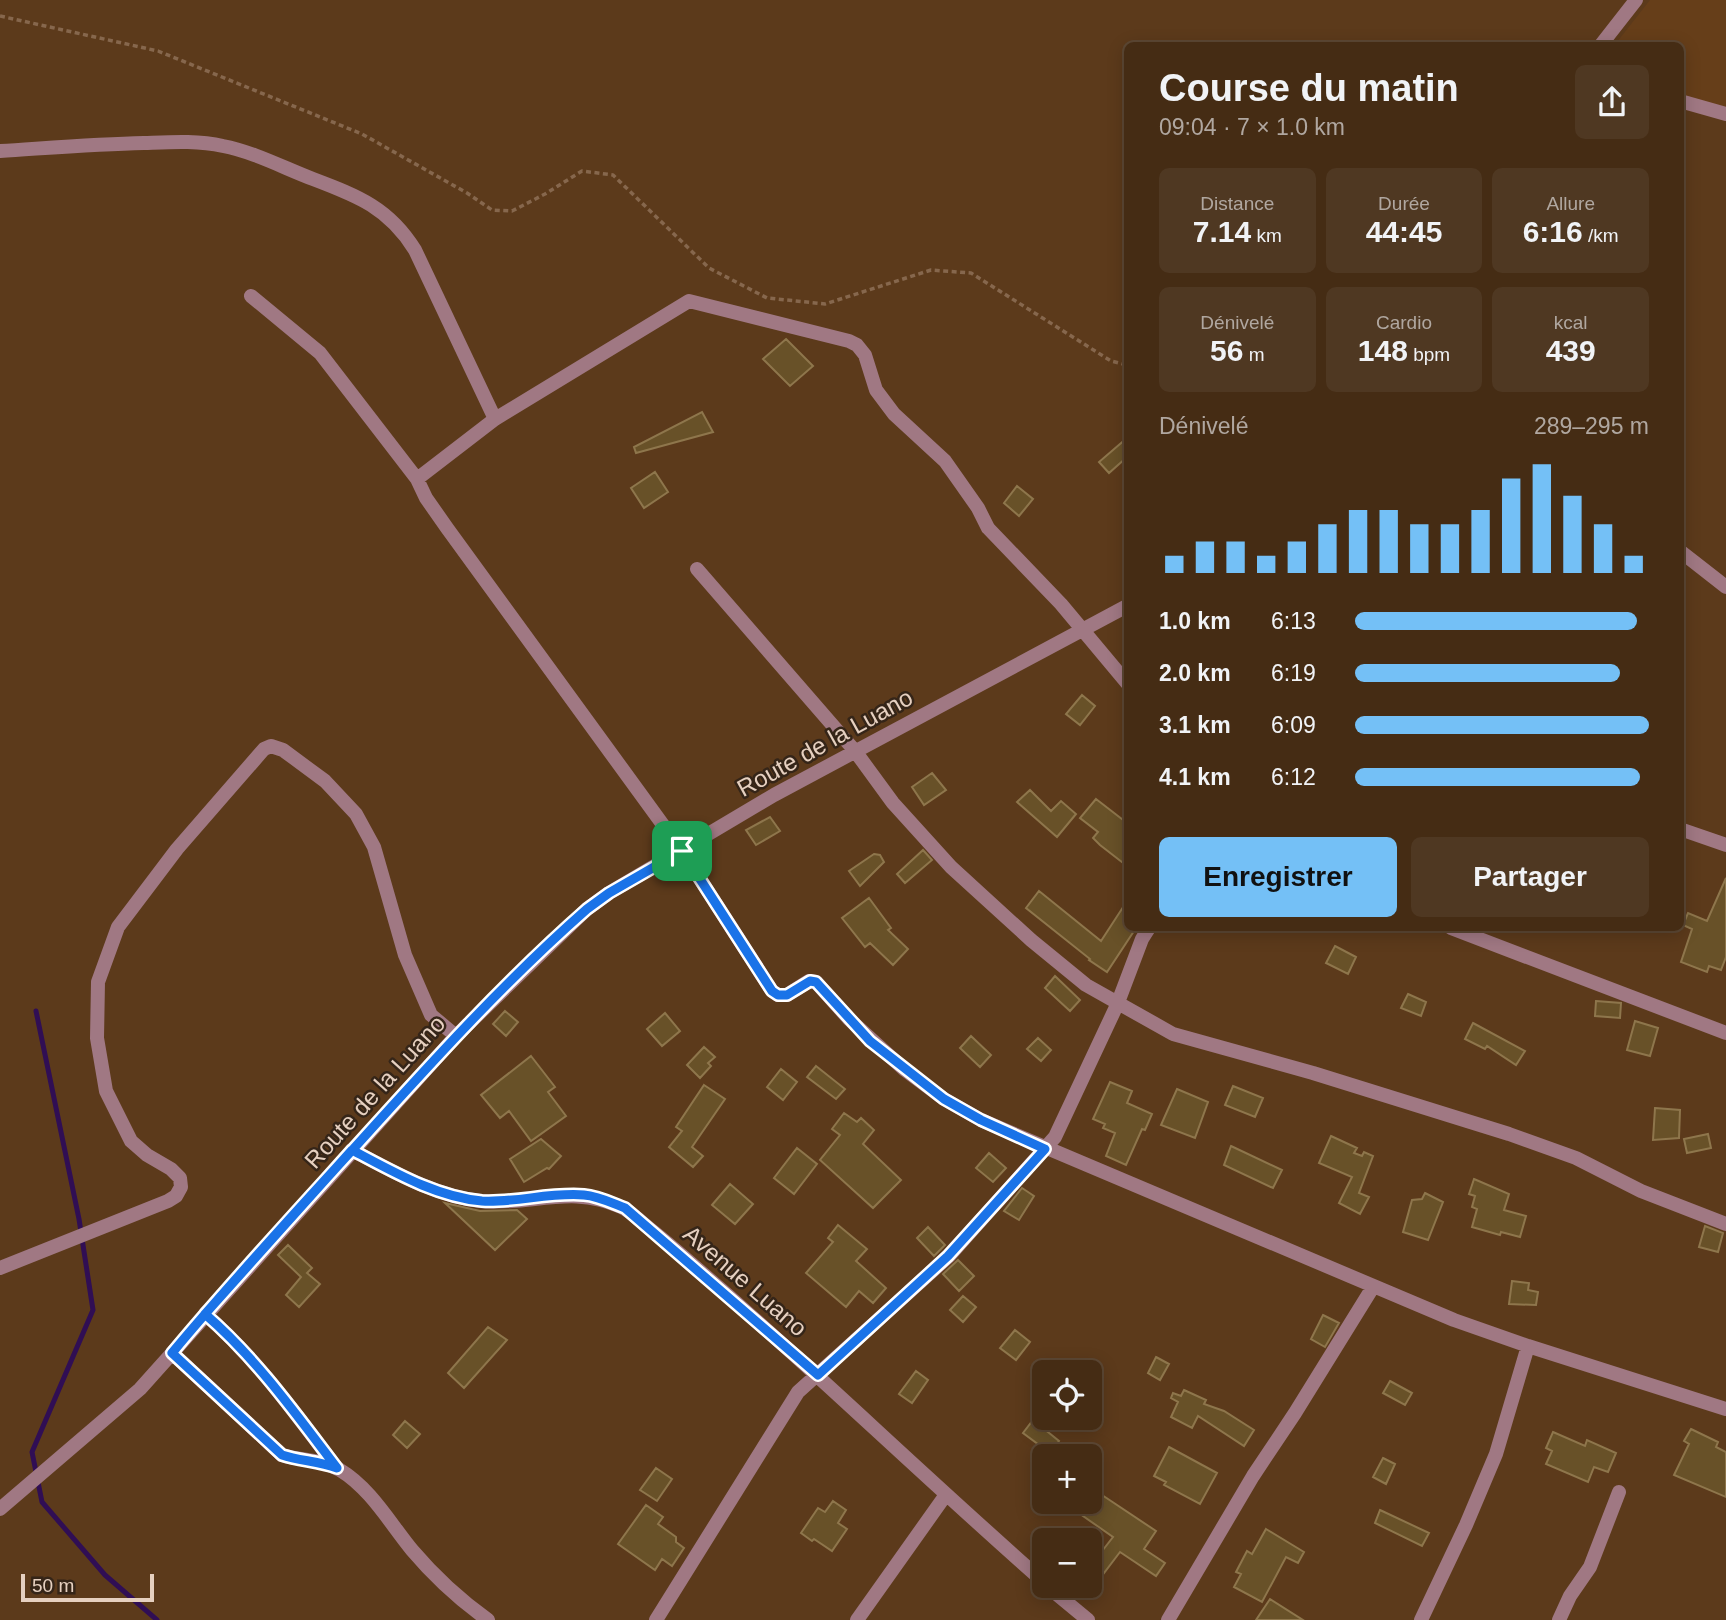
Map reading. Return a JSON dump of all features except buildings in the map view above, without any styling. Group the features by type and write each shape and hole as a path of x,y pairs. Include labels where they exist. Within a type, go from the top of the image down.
{"street":[{"path":"1603,42 1636,0"},
{"path":"1684,102 1726,114"},
{"path":"0,152 125,143 207,143 227,146 373,204 389,216 415,250 495,419"},
{"path":"251,296 320,353 417,479 426,498 447,528 682,851 772,991 778,995 787,995 810,981 816,982 870,1041 944,1099 981,1120 1045,1149 1454,1320 1726,1409"},
{"path":"417,479 495,419 689,301 849,341 857,345 864,355 876,390 894,414 945,461 978,508 988,528 1051,593 1124,680"},
{"path":"1684,554 1726,587"},
{"path":"697,569 855,751 893,803 951,867 1031,940 1086,985 1117,1005 1173,1034 1326,1077 1510,1134 1576,1158 1641,1191 1726,1224"},
{"name":"Route de la Luano","path":"0,1509 130,1399 456,1036 587,909 609,893 774,795 1124,608"},
{"path":"0,1268 168,1201 176,1196 181,1187 180,1178 171,1169 147,1155 131,1141 106,1091 97,1038 97,982 118,927 177,849 264,749 271,746 283,750 325,781 356,814 374,847 405,955 431,1015 456,1036"},
{"path":"1684,830 1726,845"},
{"path":"656,1620 798,1392 948,1256 1045,1149 1063,1122 1117,1005 1147,931"},
{"path":"1459,931 1726,1033"},
{"name":"Avenue Luano","path":"352,1150 403,1177 458,1196 502,1201 585,1195 625,1208 818,1375 945,1496 1032,1572"},
{"path":"1168,1620 1253,1476 1296,1413 1373,1287"},
{"path":"205,1314 233,1338 257,1364 337,1468 367,1493 433,1574 488,1620"},
{"path":"1421,1620 1496,1454 1528,1346"},
{"path":"172,1353 282,1455 337,1468"},
{"path":"1559,1620 1570,1596 1590,1566 1619,1492"},
{"path":"857,1620 945,1496"},
{"name":"Avenue Luano","path":"1062,1598 1088,1620"}],"path":[{"path":"0,16 158,51 362,134 492,210 512,211 582,171 613,175 709,268 767,298 825,304 931,270 971,273 1111,361 1124,364"}],"shaded area":[{"path":"1650,0 1726,0 1726,111 1684,98 1684,42 1617,42"}],"waterway":[{"path":"36,1011 79,1219 93,1310 32,1452 42,1502 105,1575 157,1620"}],"route":[{"path":"682,851 609,893 587,909 456,1036 352,1150 303,1205 205,1314 172,1353 282,1455 337,1468 257,1364 233,1338 205,1314 352,1150 403,1177 458,1196 502,1201 585,1195 625,1208 818,1375 948,1256 1045,1149 981,1120 944,1099 870,1041 813,980 787,995 778,995 772,991 682,851"}]}
